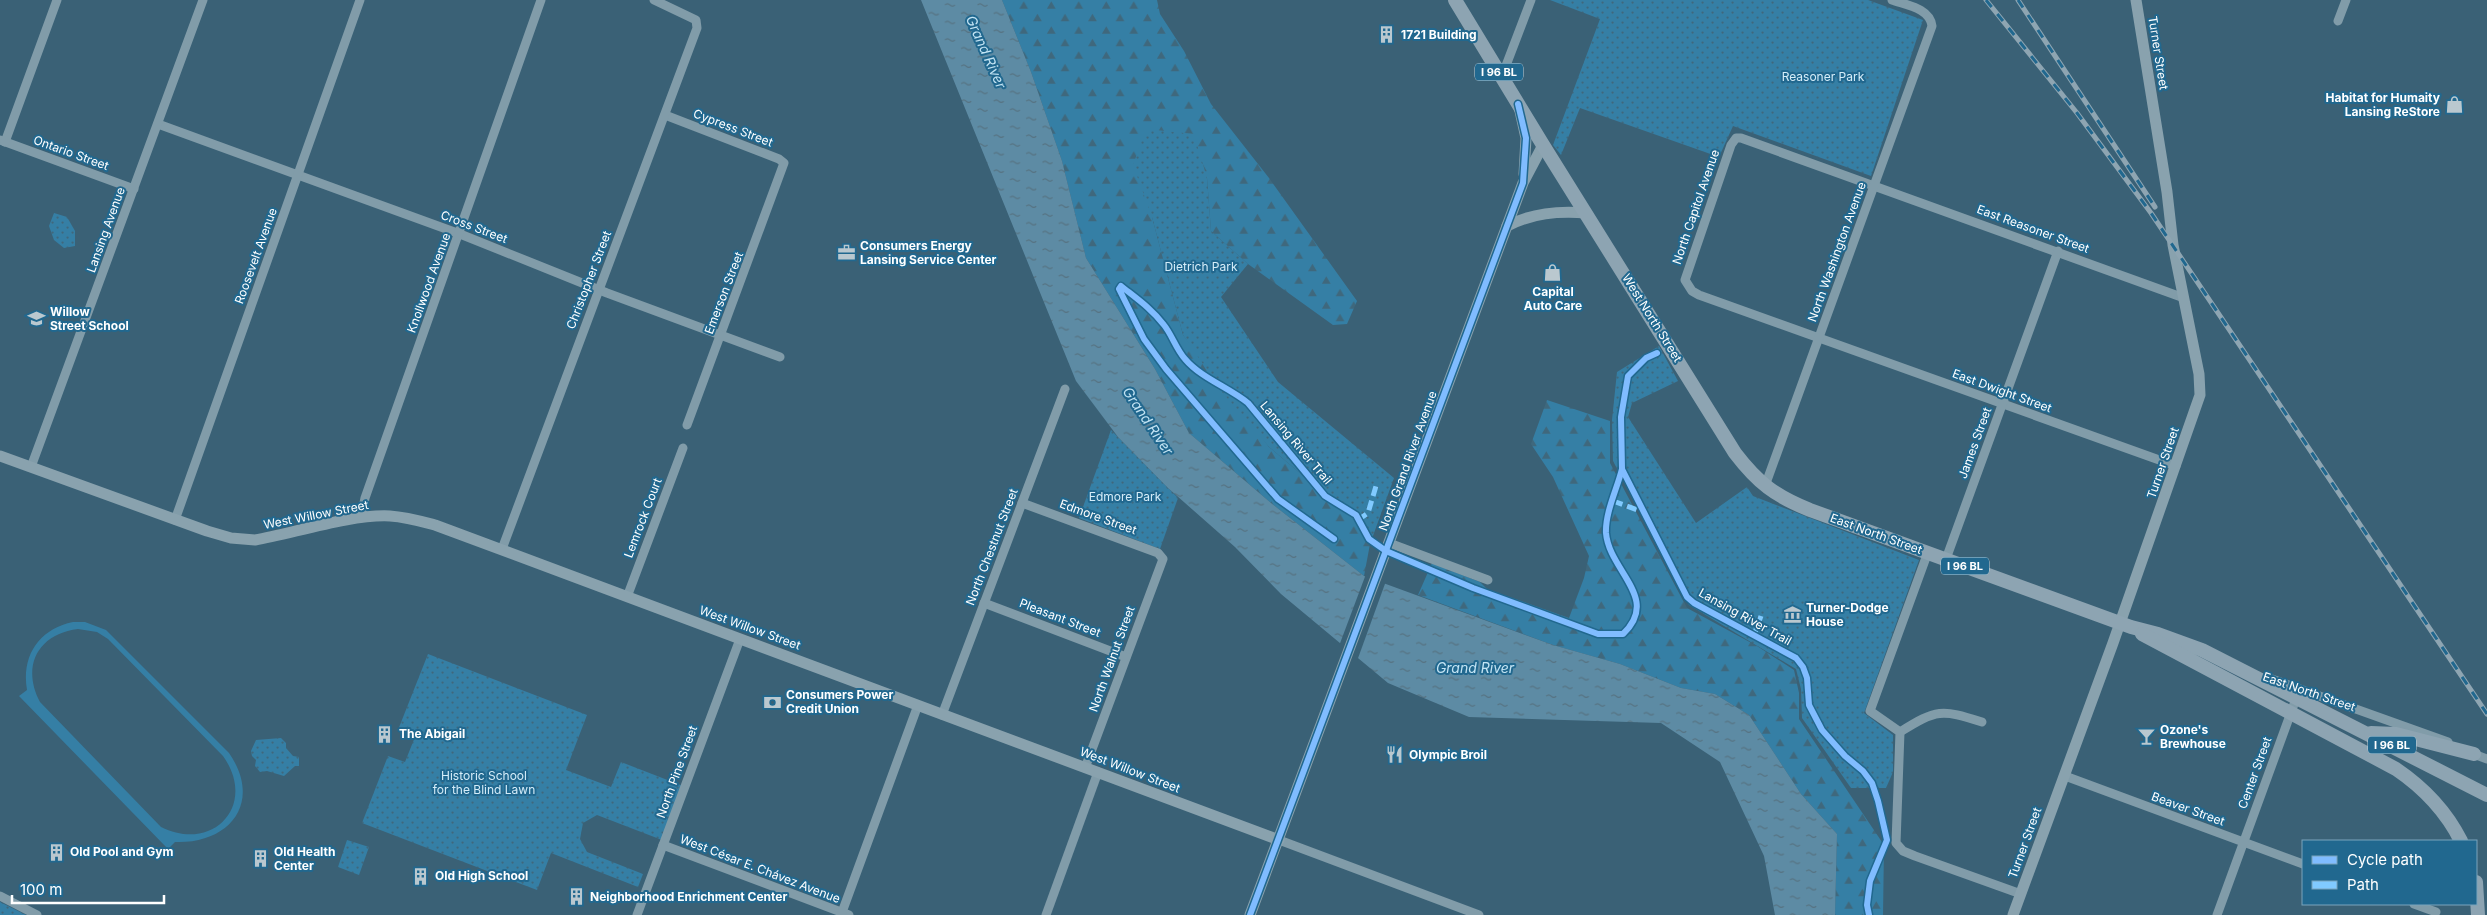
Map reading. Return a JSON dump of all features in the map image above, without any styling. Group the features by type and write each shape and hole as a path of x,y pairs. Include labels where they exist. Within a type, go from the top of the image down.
{"main road":[{"name":"I 96 BL","path":"1455,0 1543,145"},
{"name":"West North Street","path":"1543,145 1735,453 1765,486"},
{"name":"East North Street","path":"1765,486 1785,500 1810,510 2126,625 2180,642 2243,669"},
{"name":"East North Street","path":"2126,625 2160,646 2294,716"},
{"name":"I 96 BL","path":"2243,669 2487,795"},
{"name":"I 96 BL","path":"2294,716 2380,760 2413,781 2443,812 2460,840"},
{"path":"2294,716 2338,732 2356,735 2396,734 2474,754"},
{"path":"2477,898 2478,915"}],"street":[{"path":"2,141 57,0"},
{"name":"Lansing Avenue","path":"31,467 203,0"},
{"name":"Roosevelt Avenue","path":"175,520 360,0"},
{"name":"Knollwood Avenue","path":"362,518 364,498 460,234 541,0"},
{"name":"Christopher Street","path":"502,549 697,28 696,20 654,0"},
{"path":"1502,76 1531,0"},
{"name":"North Washington Avenue","path":"1765,486 1932,26 1929,16 1924,12 1892,0"},
{"name":"Turner Street","path":"2014,915 2065,776 2126,625 2200,395 2199,374 2173,245 2167,192 2136,0"},
{"path":"2338,21 2346,0"},
{"path":"1518,104 1526,138 1523,183"},
{"name":"Cypress Street","path":"665,115 779,159 784,163 784,170"},
{"name":"Cross Street","path":"158,124 460,234 599,290 780,357"},
{"name":"East Reasoner Street","path":"1736,138 1744,139 2058,251 2184,298"},
{"name":"North Capitol Avenue","path":"1687,286 1686,273 1731,146 1736,138"},
{"name":"Ontario Street","path":"2,141 134,189"},
{"name":"North Grand River Avenue","path":"1250,915 1523,183 1543,145"},
{"name":"Emerson Street","path":"687,425 784,170"},
{"path":"1507,226 1526,216 1570,212 1586,214"},
{"name":"James Street","path":"1946,559 2058,251"},
{"name":"East Dwight Street","path":"1687,286 1699,295 2176,466"},
{"name":"North Chestnut Street","path":"942,714 1065,389"},
{"name":"Lemrock Court","path":"627,597 683,448"},
{"name":"West Willow Street","path":"0,456 175,520 231,538 255,540 362,518 388,516 407,518 449,530 1279,840 1460,912 1480,915"},
{"name":"Edmore Street","path":"1022,503 1158,553 1163,559"},
{"path":"1389,543 1488,580"},
{"path":"1900,732 1870,711 1928,552"},
{"name":"North Walnut Street","path":"1085,768 1163,559"},
{"name":"Pleasant Street","path":"984,603 1126,657"},
{"name":"North Pine Street","path":"637,915 740,639"},
{"name":"East North Street","path":"2243,669 2440,739 2487,759"},
{"name":"Center Street","path":"2217,915 2243,842 2294,716 2297,696"},
{"path":"844,914 918,705"},
{"path":"1900,732 1924,718 1952,712 1982,722"},
{"path":"1900,732 1896,843 1903,851 1915,856 2021,894"},
{"path":"1046,915 1098,772"},
{"name":"Beaver Street","path":"2065,776 2302,864"},
{"name":"West César E. Chávez Avenue","path":"663,845 844,914"},
{"path":"0,896 37,915"},
{"path":"2417,905 2436,912"}],"green space":[{"path":"1002,0 1157,0 1160,14 1184,51 1211,104 1269,178 1357,301 1347,324 1333,325 1248,264 1211,231 1207,178 1152,217 1183,335 1269,447 1353,518 1370,544 1364,576 1271,503 1189,433 1155,369 1086,258 1062,161 1031,72"},
{"name":"Reasoner Park","path":"1550,0 1868,0 1923,20 1871,176 1733,126 1719,157 1580,108 1561,155 1553,145 1600,19"},
{"name":"Dietrich Park","path":"1146,129 1194,134 1207,178 1211,231 1248,264 1221,297 1278,382 1394,478 1370,544 1353,518 1269,447 1222,392 1183,335 1152,217 1133,165"},
{"path":"54,213 67,217 75,231 75,246 64,248 54,240 49,226"},
{"path":"1659,346 1678,381 1632,403 1628,417 1696,523 1747,487 1753,496 1919,560 1864,713 1893,735 1893,772 1886,788 1851,788 1802,718 1801,689 1796,669 1689,605 1613,461 1612,420 1617,372"},
{"path":"1547,400 1610,421 1610,463 1687,608 1757,646 1794,670 1799,693 1799,719 1884,845 1883,915 1835,915 1837,834 1801,794 1749,715 1715,694 1681,688 1620,664 1553,645 1418,595 1432,563 1480,582 1487,589 1569,618 1584,578 1589,556 1553,477 1531,444"},
{"name":"Edmore Park","path":"1111,430 1178,498 1160,549 1079,518"},
{"path":"73,622 85,622 106,630 229,753 239,771 243,788 241,803 235,817 225,828 211,836 195,841 175,842 168,849 19,696 27,690 27,666 35,646 51,631","holes":["78,629 97,632 108,639 223,756 233,774 235,791 232,807 225,820 213,829 198,834 180,833 161,827 40,702 32,676 33,664 43,645 53,637 64,632"]},
{"name":"Historic School for the Blind Lawn","path":"428,654 587,715 566,770 611,787 621,762 683,786 662,840 597,815 583,823 580,839 587,852 643,874 638,887 551,853 537,890 362,823 388,756 405,762 415,737 398,730"},
{"path":"281,738 293,756 299,757 299,766 295,766 284,776 267,771 260,772 255,766 256,760 252,756 251,751 256,740"},
{"path":"347,840 369,847 359,875 338,867"},
{"path":"0,902 26,915 0,915"}],"water":[{"name":"Grand River","path":"921,0 1002,0 1031,72 1062,161 1086,258 1155,369 1189,433 1271,503 1364,576 1553,645 1620,664 1681,688 1715,694 1749,715 1801,794 1837,834 1835,915 1775,915 1764,856 1720,762 1661,723 1469,717 1388,683 1281,594 1235,547 1168,488 1118,437 1076,381"}],"pier":[{"path":"1366,574 1386,581 1357,661 1339,646"}],"railway":[{"path":"1986,0 2077,113 2151,213 2487,714"},
{"path":"2018,0 2155,207"}],"marked path":[{"path":"1358,520 1368,513 1376,486"},
{"path":"1613,501 1643,512"},
{"path":"1754,635 1761,616"}],"cycle path":[{"path":"1250,915 1523,183 1526,138 1518,104"},
{"name":"Lansing River Trail","path":"1334,539 1278,499 1166,369 1144,339 1119,289 1121,286 1159,319 1191,366 1248,403 1325,496 1356,515 1369,539 1386,551 1473,588 1598,634 1623,634 1633,621 1637,608 1635,596 1609,547 1606,533 1609,509 1622,469"},
{"name":"Lansing River Trail","path":"1657,353 1646,358 1628,376 1621,417 1622,469 1687,597 1694,603 1796,658 1803,667 1807,678 1809,705 1822,730 1845,756 1863,771 1872,783 1887,840 1870,881 1867,905 1869,915"}],"place":[{"name":"1721 Building","path":"1387,35"},
{"name":"Habitat for Humaity Lansing ReStore","path":"2454,105"},
{"name":"Consumers Energy Lansing Service Center","path":"846,253"},
{"name":"Capital Auto Care","path":"1553,273"},
{"name":"Willow Street School","path":"36,319"},
{"name":"Turner-Dodge House","path":"1792,615"},
{"name":"Consumers Power Credit Union","path":"772,702"},
{"name":"The Abigail","path":"385,734"},
{"name":"Ozone's Brewhouse","path":"2146,737"},
{"name":"Olympic Broil","path":"1395,755"},
{"name":"Old Pool and Gym","path":"56,852"},
{"name":"Old Health Center","path":"260,859"},
{"name":"Old High School","path":"421,876"},
{"name":"Neighborhood Enrichment Center","path":"576,897"}]}
